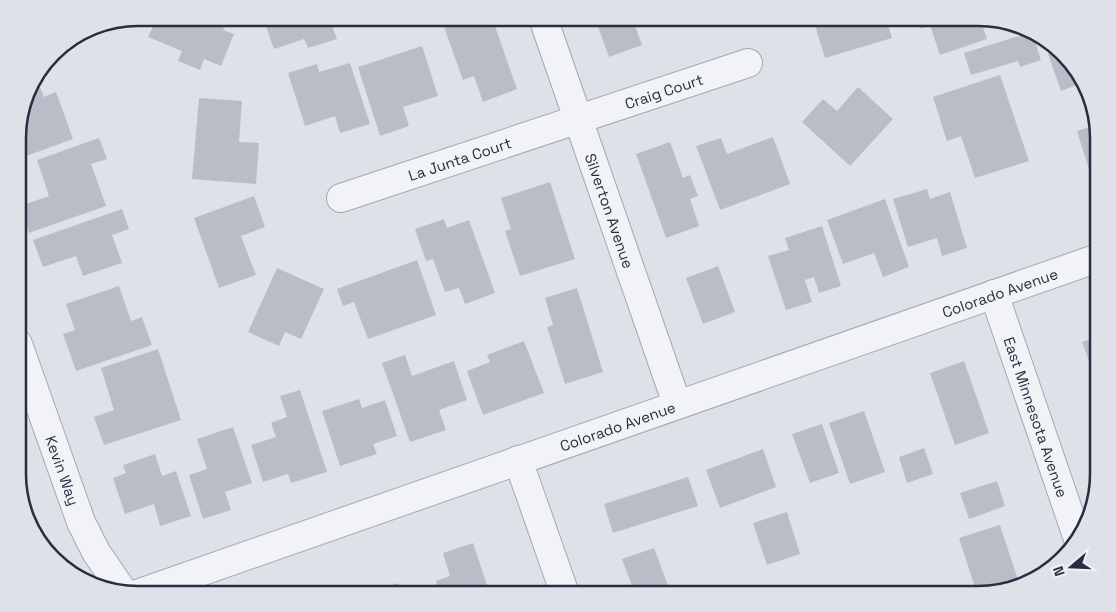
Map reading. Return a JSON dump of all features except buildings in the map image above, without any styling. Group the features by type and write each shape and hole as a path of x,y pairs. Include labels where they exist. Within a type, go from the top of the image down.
{"street":[{"name":"Silverton Avenue","path":"546,26 677,404"},
{"name":"Craig Court","path":"578,119 748,63"},
{"name":"La Junta Court","path":"341,198 578,119"},
{"name":"Colorado Avenue","path":"160,586 1090,261"},
{"name":"East Minnesota Avenue","path":"994,294 1075,529"},
{"name":"Kevin Way","path":"26,367 82,522 96,552 118,584"},
{"path":"518,460 562,586"}]}
